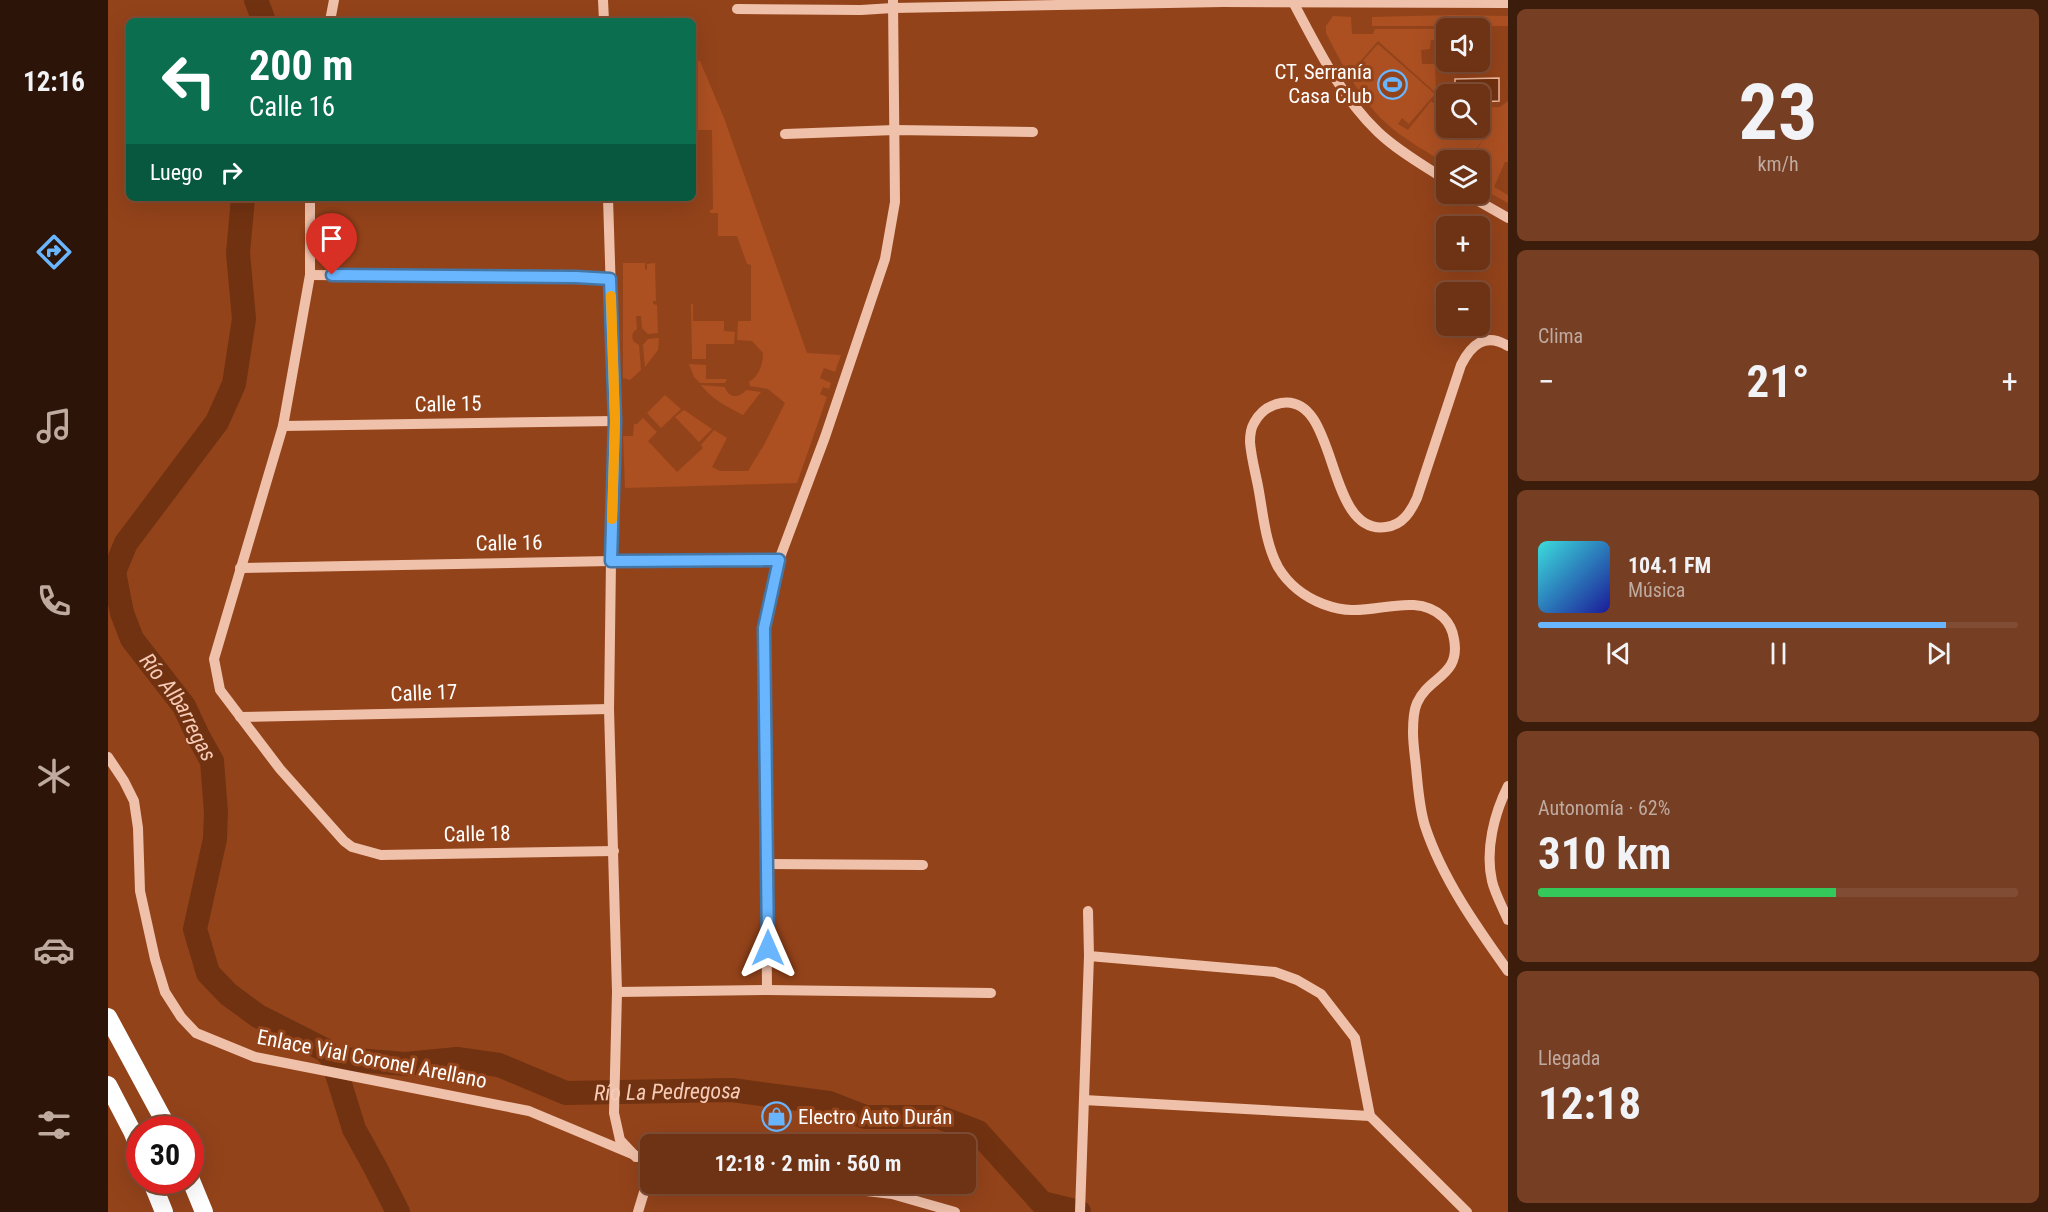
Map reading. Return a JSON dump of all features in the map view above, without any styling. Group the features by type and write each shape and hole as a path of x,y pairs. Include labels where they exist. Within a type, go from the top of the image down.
{"highway":[{"path":"108,1017 161,1116"},
{"path":"108,1085 126,1120"},
{"path":"157,1194 164,1212"},
{"path":"197,1194 204,1212"}],"street":[{"path":"331,18 334,0"},
{"path":"603,0 604,18"},
{"path":"737,9 861,10 893,4 1223,1 1508,3"},
{"path":"1293,2 1317,48 1361,113 1379,133 1436,173"},
{"path":"767,990 768,864 764,628 779,560 825,437 885,259 895,202 893,4"},
{"path":"785,134 896,130 1033,132"},
{"path":"240,717 220,690 214,658 283,426 310,275 310,201"},
{"path":"608,201 615,421 609,709 617,992 614,1113 620,1140 636,1157"},
{"path":"1484,204 1508,218"},
{"path":"310,275 610,279"},
{"path":"1508,346 1500,341 1486,341 1468,350 1417,498 1406,516 1392,526 1373,526 1358,519 1343,492 1315,422 1305,410 1297,405 1283,403 1264,411 1253,424 1250,442 1269,543 1278,566 1287,580 1302,593 1324,604 1352,610 1397,605 1420,606 1444,618 1453,632 1455,660 1448,671 1428,687 1417,702 1414,715 1413,734 1420,802 1424,823 1441,864 1485,939 1508,971"},
{"name":"Calle 15","path":"283,426 615,421"},
{"name":"Calle 16","path":"240,568 779,560"},
{"name":"Calle 17","path":"240,717 609,709"},
{"name":"Calle 18","path":"240,717 280,769 352,848 381,855 614,851"},
{"name":"Enlace Vial Coronel Arellano","path":"108,757 134,801 138,828 140,891 165,992 181,1017 196,1033 255,1057 529,1111 640,1158"},
{"path":"1508,786 1493,825 1490,856 1492,882 1508,920"},
{"path":"768,864 923,865"},
{"path":"1080,1208 1089,956 1088,911"},
{"path":"1089,956 1275,972 1297,980 1321,994 1355,1038 1370,1116 1467,1212"},
{"path":"617,992 767,990 992,993"},
{"path":"1084,1100 1370,1116"},
{"path":"638,1212 643,1194"},
{"path":"892,1194 955,1212"}],"shaded area":[{"path":"1333,16 1351,17 1352,34 1373,34 1375,29 1436,29 1436,40 1431,40 1430,49 1421,50 1422,64 1435,64 1436,93 1378,41 1350,73 1378,44 1435,94 1409,124 1402,118 1398,124 1408,130 1431,101 1436,105 1436,138 1484,138 1475,150 1436,150 1436,158 1399,134 1376,113 1352,80 1326,33 1326,26"},
{"path":"1508,16 1508,26 1490,26 1490,18 1436,18 1436,26 1372,26 1372,17"},
{"path":"696,61 700,61 724,118 807,353 841,355 835,372 824,368 820,378 831,383 829,389 823,387 820,394 827,397 797,483 625,488 623,436 633,436 634,424 643,418 657,432 648,441 677,472 703,448 701,445 714,430 727,438 712,467 720,471 748,471 785,403 768,389 750,386 749,382 760,370 763,353 752,341 737,340 738,321 751,321 751,265 747,264 737,236 718,236 718,213 710,213 713,209 712,130 696,130"},
{"path":"1499,78 1499,101 1490,101 1490,84 1455,84 1455,79"},
{"path":"1508,101 1508,162 1505,162 1494,187 1508,195 1508,203 1490,193 1490,150 1476,150 1484,138 1490,138 1490,107 1500,107"},
{"path":"623,263 645,263 645,270 647,264 655,263 656,301 653,301 653,304 657,305 658,333 648,334 642,328 641,316 636,316 637,329 632,336 634,342 639,345 641,370 630,380 623,378"},
{"path":"691,304 693,304 693,321 724,321 724,331 735,332 734,344 706,344 706,359 692,359"},
{"path":"659,338 658,350 645,367 643,345 648,339"},
{"path":"689,364 706,365 706,379 727,379 725,383 700,383 694,377"},
{"path":"701,385 725,387 726,391 734,396 746,390 761,392 743,415 715,399"},
{"path":"665,395 681,409 661,428 647,413"},
{"path":"684,410 712,429 699,442 675,417"}],"waterway":[{"name":"Río Albarregas","path":"256,0 263,18"},
{"name":"Río Albarregas","path":"243,201 238,253 244,319 234,384 217,422 126,543 114,572 122,613 132,639 184,706 212,761 216,812 215,839 195,929 208,973 228,994 258,1016 325,1050 332,1058 354,1129 398,1212"},
{"name":"Río La Pedregosa","path":"332,1058 405,1064 457,1059 499,1065 566,1093 732,1090 829,1103 865,1117 939,1117 978,1132 1042,1203 1079,1212"}],"slow traffic":[{"path":"611,296 615,421 612,519"}],"place":[{"name":"CT, Serranía Casa Club","path":"1393,84"},
{"name":"Electro Auto Durán","path":"777,1117"}],"route":[{"path":"332,275 610,279 615,421 611,561 779,560 764,628 768,948"}]}
